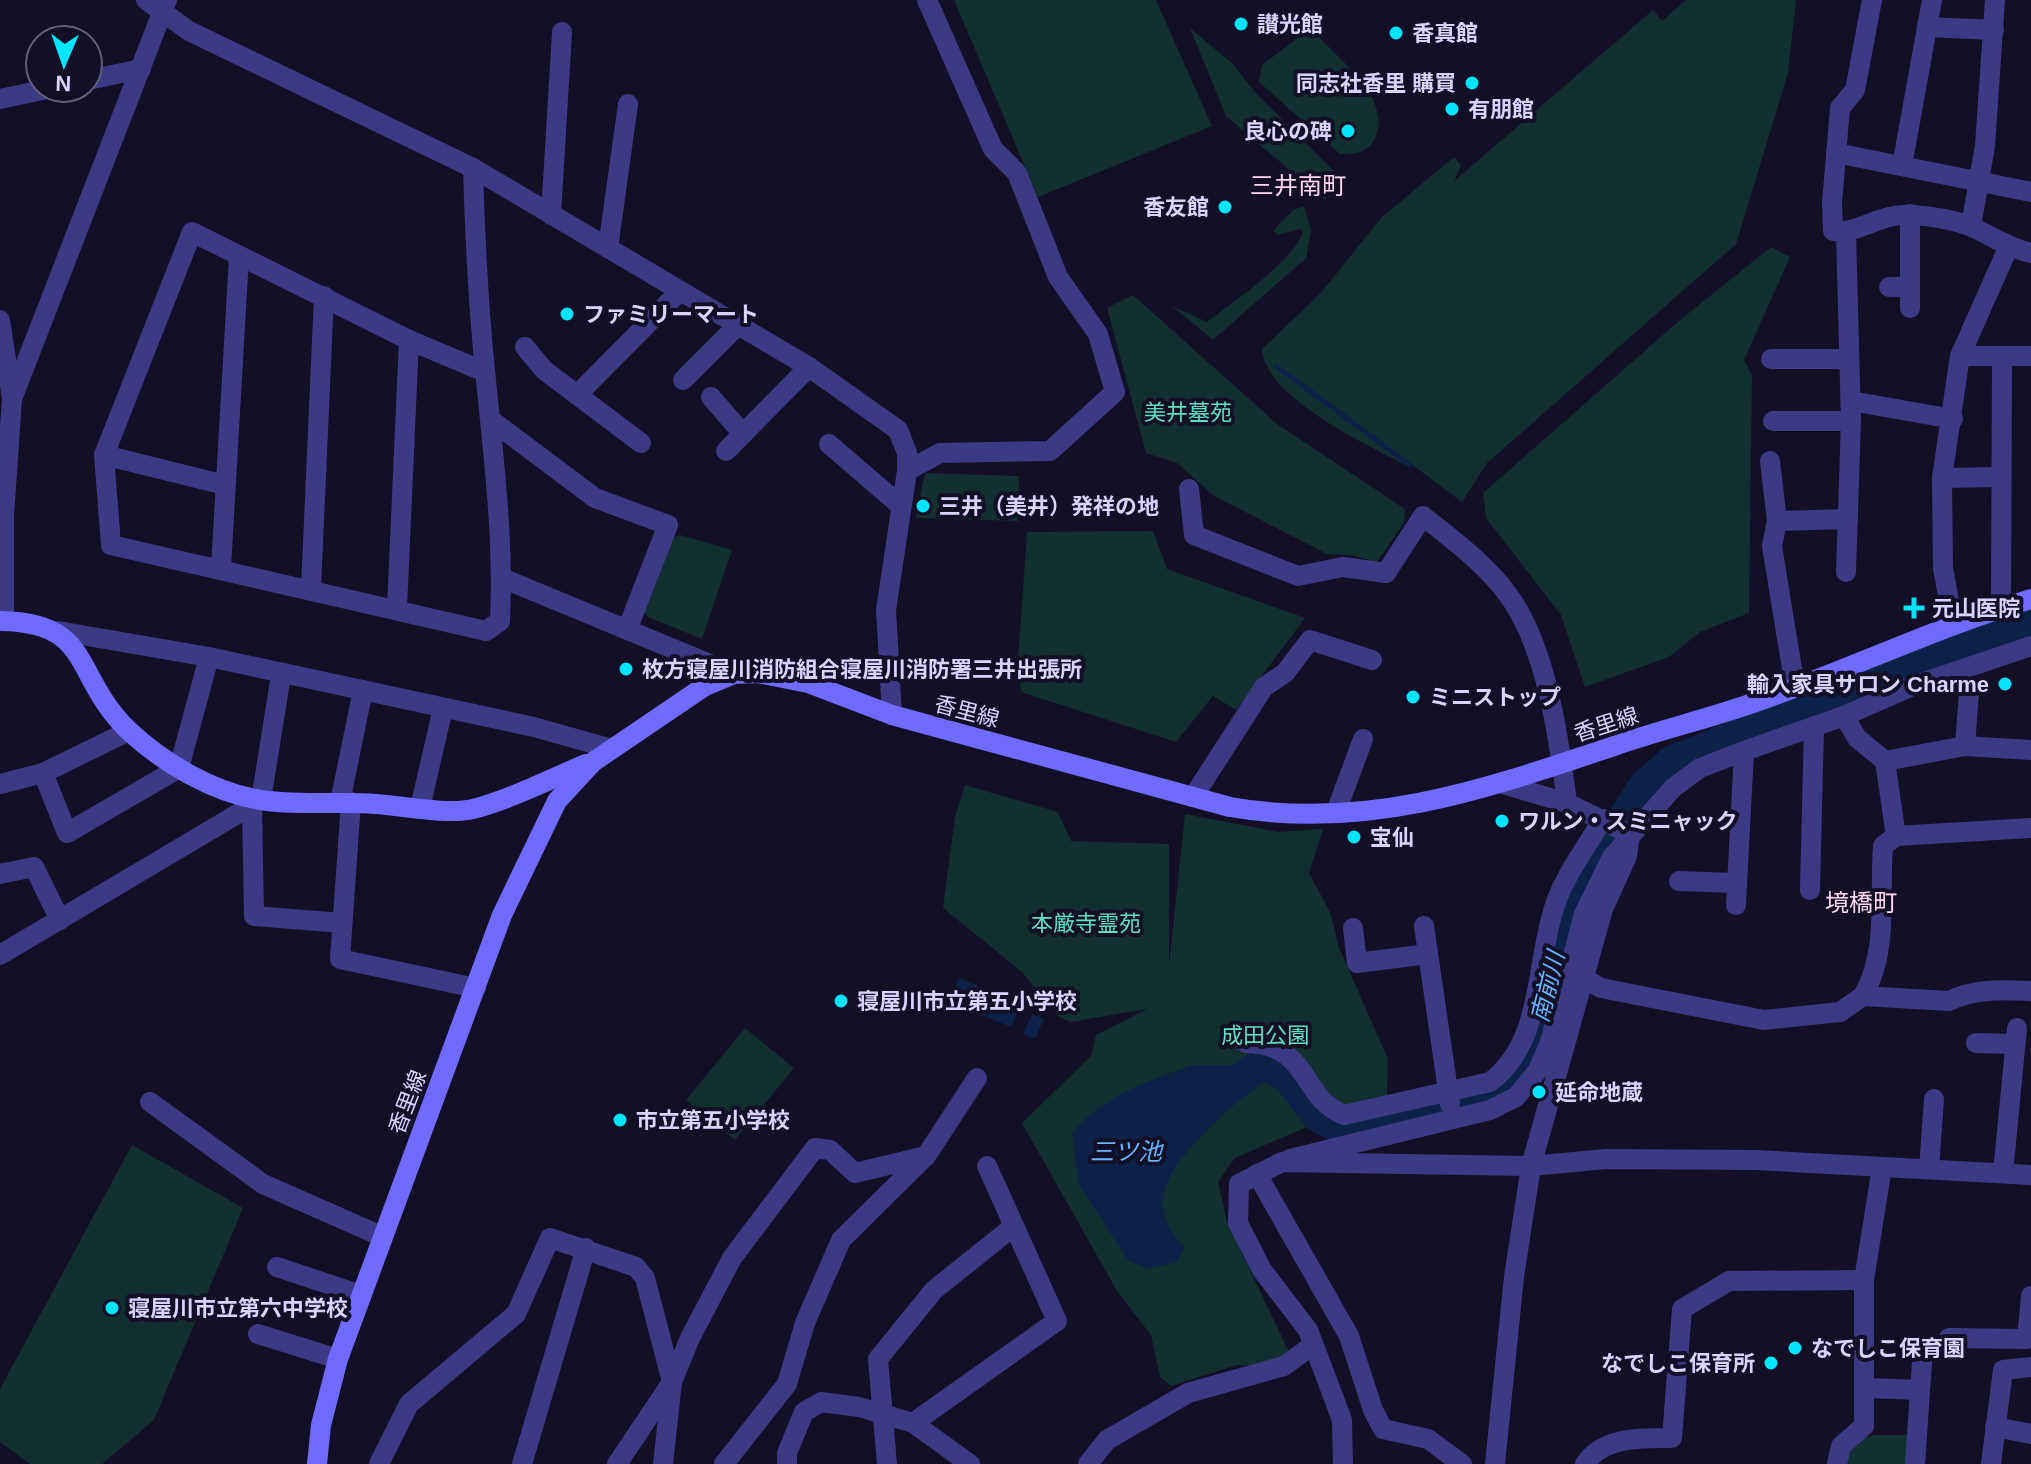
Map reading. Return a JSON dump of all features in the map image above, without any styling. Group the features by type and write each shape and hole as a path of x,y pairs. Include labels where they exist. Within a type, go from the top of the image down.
{"street":[{"path":"907,471 940,453 1050,451 1115,392 1098,334 1058,277 1017,173 993,149 927,0"},
{"path":"1872,0 1855,90 1840,108 1833,231 1846,233 1878,217 1910,214 1971,226 2008,248 2031,253"},
{"path":"1902,166 1932,0"},
{"path":"1971,226 1980,182 1995,0"},
{"path":"12,399 141,69 159,3 189,31 473,168 809,367 898,430 907,453 907,471 886,610 892,715"},
{"path":"1927,27 1994,30"},
{"path":"551,215 562,32"},
{"path":"104,77 141,69"},
{"path":"0,99 24,94"},
{"path":"608,248 628,104"},
{"path":"1836,153 2031,192"},
{"path":"473,168 485,372 502,578 500,621 486,631 311,588 111,545 104,455 192,232 409,340 485,372"},
{"path":"1903,294 1910,214"},
{"path":"1846,233 1851,411 1846,572"},
{"path":"1953,623 1943,568 1942,478 1960,356 2008,248"},
{"path":"221,568 239,257"},
{"path":"577,395 680,291"},
{"path":"311,588 324,296"},
{"path":"0,320 12,399 2,516 2,621 42,624 58,631 209,657 281,675 534,727 612,749"},
{"path":"683,380 738,325"},
{"path":"397,608 409,340"},
{"path":"525,347 544,370 641,443"},
{"path":"1960,356 2031,356"},
{"path":"2001,608 2002,356"},
{"path":"1771,359 1849,359"},
{"path":"726,451 809,367"},
{"path":"711,397 743,434"},
{"path":"1773,421 1851,411 1953,419"},
{"path":"491,420 595,498 668,525 627,630"},
{"path":"829,444 901,506"},
{"path":"104,455 225,485"},
{"path":"1770,461 1777,521 1772,546 1795,687"},
{"path":"1942,478 2001,477"},
{"path":"1184,499 1194,535 1259,551 1298,576 1343,567 1386,573 1423,516 1469,553 1509,595 1531,635 1547,689 1567,803"},
{"path":"1777,521 1848,519"},
{"path":"502,578 734,674"},
{"name":"香里線","path":"317,1464 321,1425 338,1359 502,915 534,843 557,801 593,762 705,686 734,674 758,673 808,683 892,715 1193,797 1277,815 1336,812 1435,803 1503,784 1795,687 1953,623 2031,599"},
{"path":"58,631 73,646 101,699 129,731 179,768 257,803 346,802 471,809 593,762"},
{"path":"1193,797 1264,687 1285,673 1310,640 1372,660"},
{"path":"1246,1043 1270,1044 1279,1049 1300,1067 1324,1103 1344,1115 1451,1104 1490,1110 1516,1097 1538,1070 1550,1042 1584,914 1612,857 1673,788 1691,775 1744,751 1844,716 1910,687 2031,646"},
{"path":"43,773 67,833 179,768 209,657"},
{"path":"281,675 257,803 254,916 342,923"},
{"path":"363,690 346,802 340,959 476,988"},
{"path":"1965,746 1969,692"},
{"path":"420,808 443,708"},
{"path":"1844,716 1857,738 1885,761 1896,836"},
{"path":"1810,890 1814,726"},
{"path":"0,784 43,773 129,731"},
{"path":"1336,812 1363,739"},
{"path":"1885,761 1965,746 2031,750"},
{"path":"1736,905 1734,883 1744,751"},
{"path":"1503,784 1567,803 1630,834"},
{"path":"0,955 257,803"},
{"path":"1343,1464 1342,1420 1308,1330 1262,1270 1238,1223 1239,1184 1282,1162 1451,1104 1506,1070 1522,1042 1536,999 1555,904 1603,819"},
{"path":"1583,978 1601,988 1764,1020 1840,1012 1863,996 1872,980 1883,899 1880,883 1883,846 1896,836 2031,828"},
{"path":"1495,1464 1514,1277 1531,1166 1603,909 1627,856 1630,834"},
{"path":"0,874 34,867 60,920"},
{"path":"1679,881 1734,883"},
{"path":"1424,926 1451,1104"},
{"path":"1353,928 1357,963 1428,954"},
{"path":"1546,943 1576,946"},
{"path":"1863,996 1949,1001 1993,990 2031,991"},
{"path":"1976,1043 2016,1036 2003,1173"},
{"path":"724,1464 787,1384 805,1323 841,1240 926,1156 977,1078"},
{"path":"1929,1169 1934,1099"},
{"path":"150,1102 263,1184 381,1236"},
{"path":"617,1464 672,1382 690,1338 732,1258 815,1148 830,1150 855,1173 926,1156"},
{"path":"1282,1162 1531,1166 1621,1159 1756,1160 2031,1175"},
{"path":"913,1423 1057,1321 987,1166"},
{"path":"1837,1464 1841,1446 1863,1430 1864,1280 1882,1167"},
{"path":"1257,1174 1349,1336 1373,1410 1383,1429 1428,1439 1462,1464"},
{"path":"887,1464 878,1359 934,1290 1014,1226"},
{"path":"386,1460 409,1404 516,1314 550,1238 636,1267 645,1278 672,1382 663,1464"},
{"path":"522,1464 586,1248"},
{"path":"277,1267 361,1295"},
{"path":"1585,1464 1598,1451 1630,1438 1672,1438 1682,1309 1729,1281 1864,1280"},
{"path":"1949,1338 2027,1339 2031,1296"},
{"path":"258,1334 338,1359"},
{"path":"1096,1459 1107,1440 1188,1393 1284,1366 1313,1345"},
{"path":"1915,1464 1922,1362"},
{"path":"1991,1464 2003,1370 2031,1367"},
{"path":"1864,1388 1920,1390"},
{"path":"787,1464 787,1453 804,1412 821,1402 859,1407 913,1423 970,1464"},
{"path":"1995,1427 2031,1434"}],"green space":[{"path":"954,0 1156,0 1212,126 1038,197"},
{"path":"1686,0 1796,0 1788,73 1736,244 1487,463 1462,502 1277,364 1278,369 1410,467 1322,419 1281,385 1268,367 1262,349 1320,294 1381,218 1454,157 1461,165 1454,181 1653,10 1662,21"},
{"path":"1190,28 1232,63 1255,92 1335,172 1338,193 1324,199 1226,116"},
{"path":"1307,31 1314,32 1348,66 1376,107 1379,122 1376,136 1370,146 1361,151 1340,154 1259,82 1262,65"},
{"path":"1304,206 1311,231 1306,258 1213,340 1172,306 1207,322 1247,292 1275,269 1296,244 1303,232 1300,229 1278,235 1273,231 1293,210"},
{"path":"1771,247 1790,257 1744,360 1752,375 1749,613 1700,632 1669,657 1585,687 1561,615 1486,518 1483,493 1680,320"},
{"name":"美井墓苑","path":"1133,295 1277,424 1405,509 1404,523 1377,562 1350,555 1327,554 1214,496 1177,463 1146,453 1107,308"},
{"path":"925,473 1019,476 1018,521 916,518"},
{"path":"1153,531 1167,569 1305,618 1236,710 1213,696 1176,742 1021,692 1018,661 1027,532"},
{"path":"680,535 732,550 702,639 648,617 644,612 669,540"},
{"name":"成田公園","path":"965,785 1058,812 1071,841 1169,844 1169,965 1185,814 1278,832 1323,829 1309,873 1330,912 1339,948 1388,1059 1387,1098 1356,1106 1235,1158 1218,1182 1227,1222 1292,1358 1266,1367 1237,1365 1171,1386 1160,1377 1151,1335 1117,1291 1022,1123 1091,1056 1096,1035 1147,1009 1071,1022 1059,1017 1022,972 943,908 955,817"},
{"path":"745,1028 794,1068 735,1140 686,1100"},
{"path":"132,1145 243,1208 154,1420 102,1464 30,1464 0,1442 0,1389"},
{"path":"1873,1435 1909,1435 1907,1464 1841,1464 1855,1443"}],"water":[{"path":"959,978 1021,1004 1011,1027 949,1001"},
{"path":"1032,1014 1044,1019 1035,1039 1023,1034"},
{"name":"三ツ池","path":"1194,1065 1232,1065 1246,1084 1180,1161 1168,1181 1163,1202 1168,1224 1185,1248 1176,1262 1149,1269 1128,1260 1079,1185 1072,1134 1112,1099 1144,1083"}],"waterway":[{"path":"1276,366 1410,465"},
{"name":"南前川","path":"1207,1106 1262,1063 1287,1076 1318,1116 1340,1128 1463,1100 1515,1079 1532,1054 1562,930 1581,885 1645,785 1673,761 1958,647 2031,624"}],"place":[{"name":"讃光館","path":"1241,24"},
{"name":"香真館","path":"1396,33"},
{"name":"同志社香里 購買","path":"1472,83"},
{"name":"有朋館","path":"1452,109"},
{"name":"良心の碑","path":"1348,131"},
{"name":"香友館","path":"1225,207"},
{"name":"ファミリーマート","path":"567,314"},
{"name":"三井（美井）発祥の地","path":"923,506"},
{"name":"元山医院","path":"1914,608"},
{"name":"枚方寝屋川消防組合寝屋川消防署三井出張所","path":"626,669"},
{"name":"輸入家具サロン Charme","path":"2005,684"},
{"name":"ミニストップ","path":"1413,697"},
{"name":"ワルン・スミニャック","path":"1502,821"},
{"name":"宝仙","path":"1354,837"},
{"name":"寝屋川市立第五小学校","path":"841,1001"},
{"name":"延命地蔵","path":"1539,1092"},
{"name":"市立第五小学校","path":"620,1120"},
{"name":"寝屋川市立第六中学校","path":"112,1308"},
{"name":"なでしこ保育園","path":"1795,1348"},
{"name":"なでしこ保育所","path":"1771,1363"}],"district":[{"name":"三井南町","path":"1298,186"},
{"name":"境橋町","path":"1861,903"}],"park label":[{"name":"本厳寺霊苑","path":"1086,923"}]}
